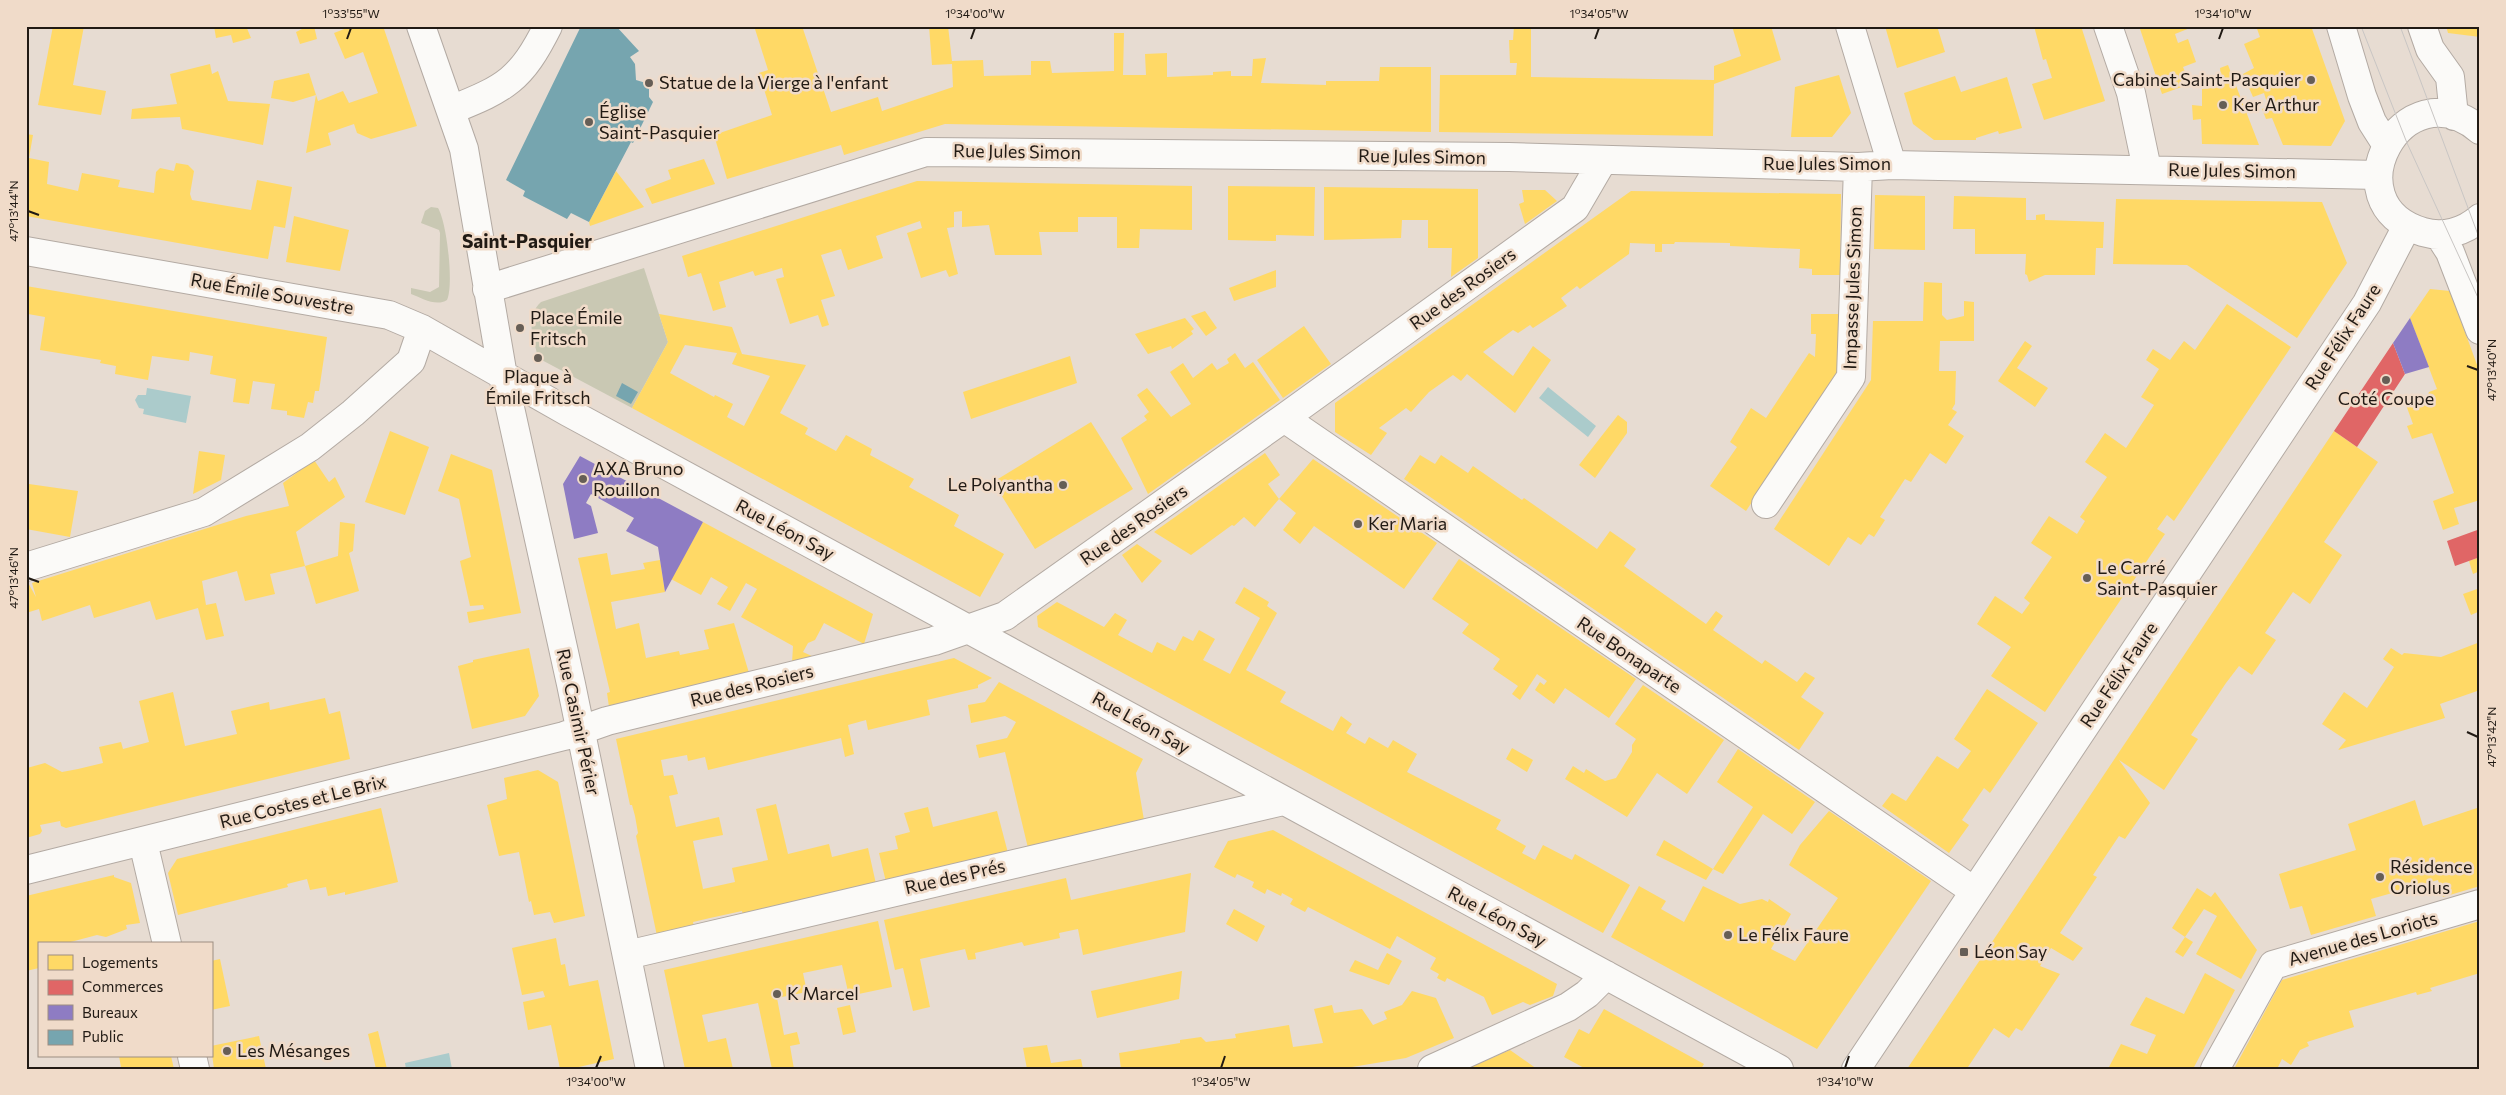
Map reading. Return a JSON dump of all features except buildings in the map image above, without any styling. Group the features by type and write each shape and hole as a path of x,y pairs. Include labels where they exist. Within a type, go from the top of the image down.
{"street":[{"name":"Rue Casimir Périer","path":"421,26 464,149 503,376 650,1069"},
{"path":"451,110 485,97 518,75 533,55 548,26"},
{"path":"1850,26 1892,165"},
{"path":"2108,26 2131,93 2143,140 2147,168"},
{"path":"2341,26 2362,96 2372,122 2386,144"},
{"path":"2422,26 2430,49 2450,77 2454,116"},
{"path":"2480,130 2454,116 2433,114 2415,118 2394,132 2386,144 2379,160 2378,175 2383,200 2390,210 2408,226 2428,234 2440,235 2466,228 2480,218"},
{"name":"Rue Jules Simon","path":"487,289 926,152 1603,160 1858,167 1892,165 2147,168 2378,175"},
{"name":"Rue des Rosiers","path":"579,731 607,722 934,641 1005,616 1575,208 1603,160"},
{"name":"Impasse Jules Simon","path":"1766,504 1851,377 1858,167"},
{"name":"Rue Félix Faure","path":"1856,1069 2367,303 2408,226"},
{"path":"2440,235 2450,252 2480,330"},
{"name":"Rue Émile Souvestre","path":"26,251 389,314 422,328 503,376"},
{"path":"26,567 204,512 310,447 366,401 411,361 422,328"},
{"name":"Rue Léon Say","path":"503,376 969,628 1283,802 1780,1069"},
{"name":"Rue Bonaparte","path":"1284,418 1974,891"},
{"name":"Rue Costes et Le Brix","path":"26,870 144,842 579,731"},
{"name":"Rue des Prés","path":"627,955 1283,802"},
{"path":"144,842 167,942"},
{"name":"Avenue des Loriots","path":"2215,1069 2273,965 2480,904"},
{"path":"1432,1069 1568,1007 1587,994 1606,975"}],"green space":[{"path":"431,207 438,208 441,216 447,240 450,268 447,300 438,303 411,294 411,288 430,292 439,287 440,233 439,230 421,223 425,211"},
{"path":"644,268 668,342 632,408 538,358 532,322 536,308 541,302"}],"water":[{"path":"1548,387 1596,426 1588,437 1539,398"},
{"path":"147,388 191,396 186,423 143,414 144,409 139,408 135,400 138,395 146,395"},
{"path":"449,1053 452,1069 406,1069 405,1063"}],"tram line":[{"path":"2361,26 2407,143 2480,302"},
{"path":"2400,26 2480,240"}],"place":[{"name":"Cabinet Saint-Pasquier","path":"2311,80"},
{"name":"Statue de la Vierge à l'enfant","path":"649,83"},
{"name":"Ker Arthur","path":"2223,105"},
{"name":"Église Saint-Pasquier","path":"589,122"},
{"name":"Place Émile Fritsch","path":"520,328"},
{"name":"Plaque à Émile Fritsch","path":"538,358"},
{"name":"Coté Coupe","path":"2386,380"},
{"name":"AXA Bruno Rouillon","path":"583,479"},
{"name":"Le Polyantha","path":"1063,485"},
{"name":"Ker Maria","path":"1358,524"},
{"name":"Le Carré Saint-Pasquier","path":"2087,578"},
{"name":"Résidence Oriolus","path":"2380,877"},
{"name":"Le Félix Faure","path":"1728,935"},
{"name":"Léon Say","path":"1964,952"},
{"name":"K Marcel","path":"777,994"},
{"name":"Les Mésanges","path":"227,1051"}],"district":[{"name":"Saint-Pasquier","path":"527,241"}]}
